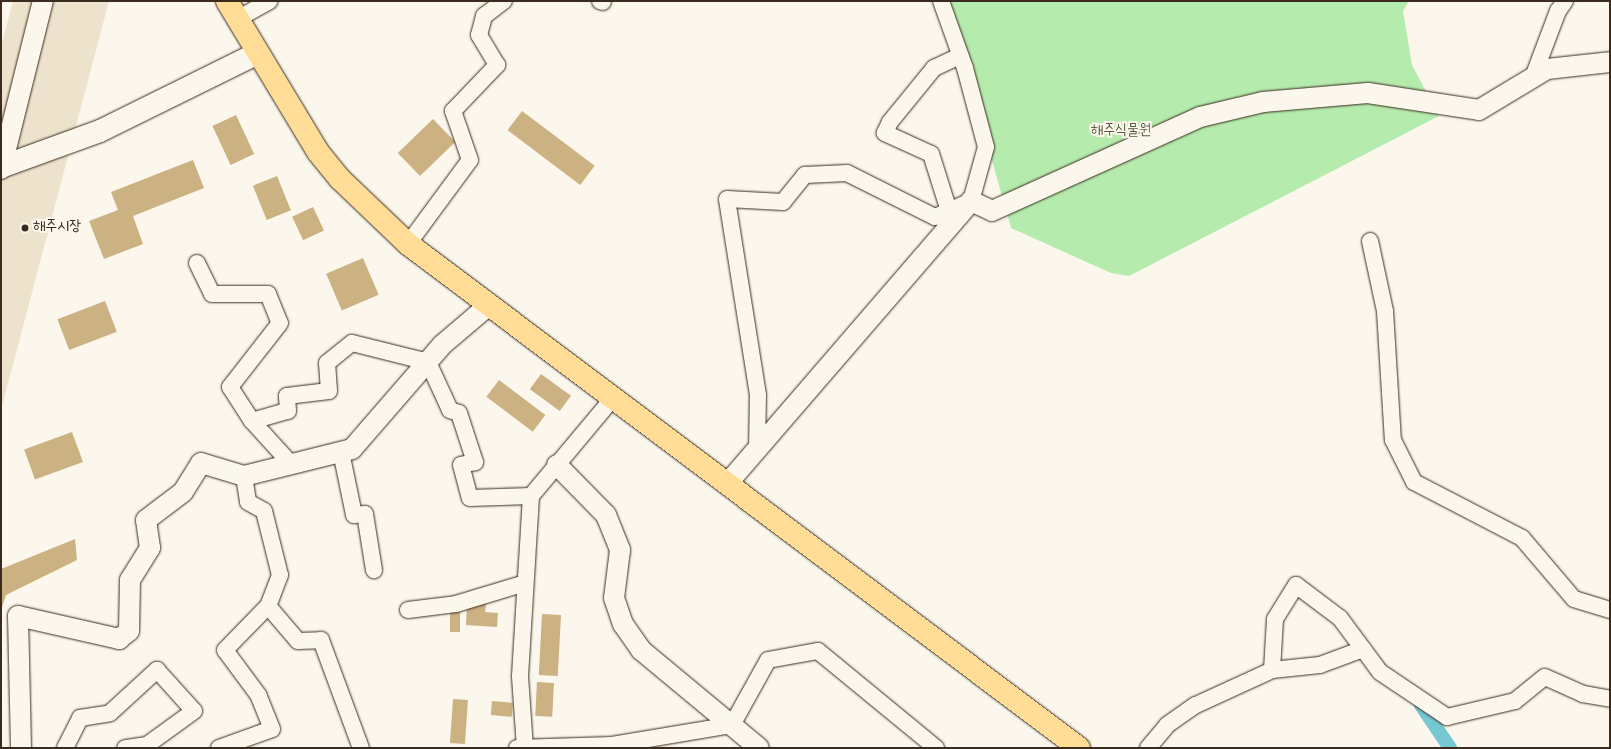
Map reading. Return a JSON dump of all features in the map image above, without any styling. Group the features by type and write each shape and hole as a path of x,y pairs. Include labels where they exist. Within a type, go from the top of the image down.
{"main road":[{"path":"232,10 295,117 327,163 408,244 1079,748"},
{"path":"1,168 100,131 258,54"}],"street":[{"path":"1,168 43,1"},
{"path":"232,10 269,1"},
{"path":"408,244 470,160 453,111 497,65 479,35 484,16 504,1"},
{"path":"727,484 971,201 986,147 960,56 941,1"},
{"path":"1533,77 1558,10 1565,1"},
{"path":"949,211 931,154 885,133 890,122 934,68 960,56"},
{"path":"757,450 758,395 727,199 783,202 805,175 847,173 935,217 971,201 992,211 1200,117 1263,102 1368,93 1479,110 1547,69 1610,62"},
{"path":"1370,241 1385,311 1393,440 1414,482 1522,538 1574,599 1610,610"},
{"path":"197,263 212,294 268,294 280,323 230,387 252,421 291,464"},
{"path":"21,748 18,616 119,639 129,631 130,580 150,548 146,520 184,492 201,463 244,476 352,449 442,345 489,305"},
{"path":"252,421 288,411 287,396 329,392 327,363 352,343 428,362"},
{"path":"428,362 450,410 459,413 475,462 461,465 470,498 531,496"},
{"path":"613,398 531,496 520,676 522,748 612,745 732,725"},
{"path":"341,452 354,515 365,514 374,570"},
{"path":"556,465 606,515 620,550 614,598 623,624 641,650 759,748"},
{"path":"219,748 272,729 259,696 225,650 268,606 280,575 264,511 248,502 244,476"},
{"path":"408,610 456,604 525,582"},
{"path":"1272,670 1275,619 1296,585 1340,618 1380,672 1447,716 1515,701 1545,677 1582,694 1610,699"},
{"path":"268,606 298,641 321,640 361,748"},
{"path":"1148,748 1166,725 1196,705 1272,670 1320,665 1363,649"},
{"path":"732,725 768,660 818,651 936,748"},
{"path":"65,748 80,718 110,713 157,670 194,711 147,745 125,748"}],"shaded area":[{"name":"해주시장","path":"13,1 109,1 1,410 1,47"}],"green space":[{"name":"해주식물원","path":"947,1 1409,1 1403,11 1412,65 1439,116 1129,276 1111,273 1011,228"}],"building":[{"path":"522,111 595,166 580,185 508,130"},
{"path":"236,115 254,154 231,165 212,126"},
{"path":"433,119 455,142 420,176 398,153"},
{"path":"193,160 204,188 133,216 143,244 104,259 89,221 118,210 111,192"},
{"path":"277,176 291,210 267,220 253,186"},
{"path":"313,207 324,231 303,240 292,217"},
{"path":"363,258 379,295 342,310 326,274"},
{"path":"105,301 117,332 69,350 57,319"},
{"path":"541,374 571,396 560,411 530,389"},
{"path":"499,380 545,415 533,432 486,397"},
{"path":"72,432 83,462 35,480 24,449"},
{"path":"75,539 77,560 6,595 1,610 1,569"},
{"path":"467,603 486,604 485,612 498,613 497,627 466,625"},
{"path":"450,607 460,607 460,632 450,632"},
{"path":"542,614 561,615 558,676 539,675"},
{"path":"537,682 554,683 552,717 535,716"},
{"path":"453,699 468,700 465,744 450,743"},
{"path":"492,701 513,703 512,717 491,715"}],"waterway":[{"path":"1421,705 1450,748"}],"place":[{"name":"해주시장","path":"25,228"}]}
